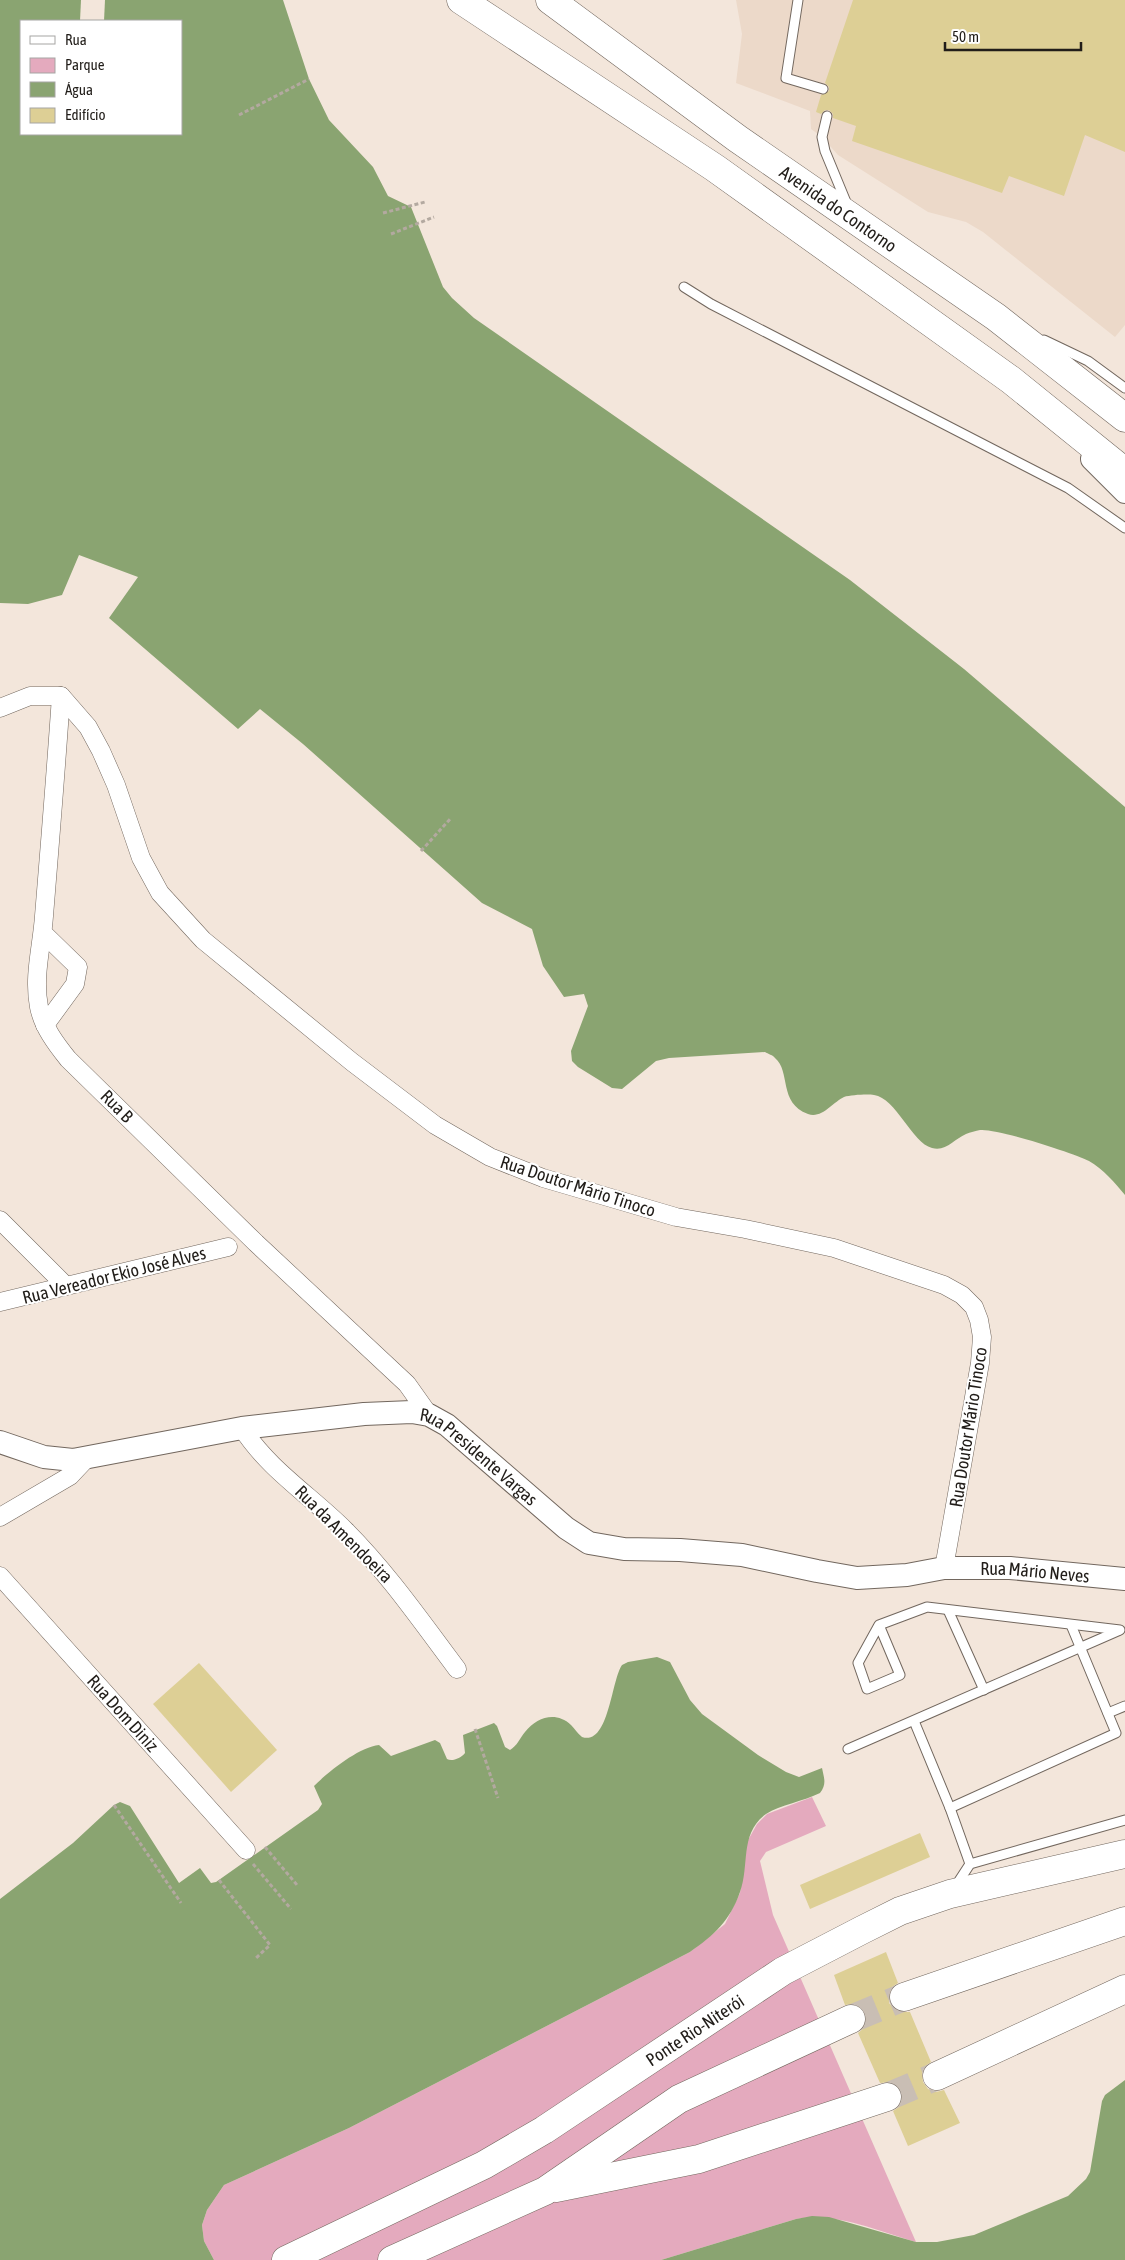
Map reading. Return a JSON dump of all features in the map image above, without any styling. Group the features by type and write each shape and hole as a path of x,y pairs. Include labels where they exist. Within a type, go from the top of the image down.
{"highway":[{"path":"461,0 715,168 1011,380 1125,472"},
{"name":"Avenida do Contorno","path":"550,0 738,139 996,317 1125,418"},
{"name":"Ponte Rio-Niterói","path":"286,2260 484,2165 544,2130 783,1971 900,1911 950,1894 1125,1854"},
{"path":"904,1997 1125,1921"},
{"path":"937,2076 1125,1989"},
{"path":"392,2260 545,2191 679,2099 851,2019"},
{"path":"545,2191 699,2159 887,2098"}],"street":[{"path":"1011,380 1125,492"},
{"path":"0,708 30,696 61,696"},
{"name":"Rua B","path":"61,696 43,933 36,985 39,1007 45,1025 55,1043 68,1059 256,1243 407,1384 429,1416"},
{"name":"Rua Doutor Mário Tinoco","path":"61,696 88,727 101,752 116,785 141,858 160,893 203,940 352,1062 435,1125 490,1157 542,1178 676,1217 744,1228 834,1248 944,1285 962,1295 974,1306 982,1337 980,1363 944,1568"},
{"path":"43,933 78,967 75,984 45,1025"},
{"path":"0,1220 65,1285"},
{"name":"Rua Vereador Ekio José Alves","path":"0,1302 228,1247"},
{"name":"Rua Presidente Vargas","path":"0,1442 44,1457 62,1460 86,1458 242,1428 364,1414 412,1412 429,1416 447,1425 541,1506 589,1543 624,1549 680,1550 742,1555 816,1572 857,1578 907,1575 944,1568"},
{"name":"Rua da Amendoeira","path":"242,1428 254,1448 343,1528 372,1557 457,1669"},
{"path":"0,1517 70,1476 86,1458"},
{"name":"Rua Mário Neves","path":"944,1568 1010,1568 1125,1579"},
{"name":"Rua Dom Diniz","path":"0,1576 247,1854"}],"lane":[{"path":"798,0 786,78 823,89"},
{"path":"827,116 822,137 825,151 842,195 855,220"},
{"path":"684,287 711,304 1068,488 1125,528"},
{"path":"996,317 1088,361 1125,388"},
{"path":"879,1625 900,1675 867,1689 858,1663 879,1625 927,1607 1071,1625 1123,1629"},
{"path":"948,1610 984,1690"},
{"path":"950,1808 1116,1733 1082,1647 1071,1625"},
{"path":"848,1749 1123,1629"},
{"path":"1108,1713 1125,1706"},
{"path":"914,1721 950,1808 970,1864"},
{"path":"950,1894 970,1864 1125,1820"}],"path":[{"path":"239,115 309,79"},
{"path":"382,213 426,202"},
{"path":"392,234 434,217"},
{"path":"421,851 451,818"},
{"path":"475,1729 498,1798"},
{"path":"114,1804 181,1904"},
{"path":"265,1847 297,1885"},
{"path":"247,1854 291,1909"},
{"path":"220,1880 270,1945 255,1958"}],"shaded area":[{"path":"736,0 1125,0 1125,325 1115,337 983,232 966,222 928,212 838,155 822,137 811,129 810,111 736,83 742,34"}],"green space":[{"path":"812,1797 826,1826 766,1852 760,1861 773,1915 916,2242 842,2220 811,2218 796,2219 661,2260 214,2260 204,2241 202,2225 207,2210 224,2185 349,2128 690,1952 725,1924 740,1893 747,1842 757,1824 767,1814"}],"water":[{"path":"0,0 283,0 309,79 329,120 373,167 388,196 411,207 443,287 452,298 474,318 850,580 964,669 1125,807 1125,1195 1104,1172 1089,1161 1052,1147 1002,1133 980,1130 962,1136 946,1147 932,1148 918,1138 890,1104 874,1095 844,1097 823,1112 813,1115 808,1114 792,1102 780,1064 773,1056 765,1052 669,1058 656,1061 622,1089 612,1088 578,1067 572,1061 571,1051 588,1006 584,994 564,997 543,966 532,929 482,903 303,744 260,709 238,729 109,618 138,577 79,555 62,595 28,604 0,603"},
{"path":"657,1657 670,1662 690,1700 702,1714 758,1755 786,1772 799,1777 822,1768 824,1775 824,1784 820,1793 772,1811 758,1822 749,1840 743,1882 736,1902 726,1919 707,1940 690,1952 349,2128 224,2185 207,2210 202,2225 204,2241 214,2260 0,2260 0,1899 73,1843 114,1805 120,1802 130,1806 179,1883 200,1868 211,1883 216,1882 318,1810 322,1804 314,1786 335,1767 362,1750 379,1745 391,1756 435,1740 440,1743 447,1759 454,1760 465,1753 463,1735 494,1723 505,1747 510,1750 535,1723 553,1717 559,1718 571,1725 582,1737 591,1737 598,1732 604,1722 622,1665 628,1662"},
{"path":"1125,2080 1125,2260 661,2260 796,2219 812,2216 829,2217 916,2242 937,2242 974,2235 1068,2196 1086,2179 1090,2172 1102,2101 1105,2095"}],"pier":[{"path":"81,0 105,0 104,20 80,20"}],"building":[{"path":"853,0 1125,0 1125,152 1085,135 1064,196 1009,176 1002,193 852,141 856,126 833,118 833,114 829,110 825,110 821,114 816,112 821,95 829,91 829,87 825,83"},
{"path":"199,1663 277,1750 231,1792 153,1704"},
{"path":"920,1833 930,1857 810,1909 800,1885"},
{"path":"886,1952 898,1983 892,1987 889,1994 889,2003 894,2009 901,2012 910,2012 931,2062 924,2067 922,2074 923,2082 928,2089 936,2092 944,2090 960,2123 908,2146 893,2111 899,2107 902,2101 902,2092 897,2085 891,2082 880,2083 858,2033 864,2028 866,2021 865,2013 860,2006 853,2004 845,2005 834,1975"}],"tunnel":[{"path":"851,2019 904,1997"},
{"path":"887,2097 937,2076"}]}
